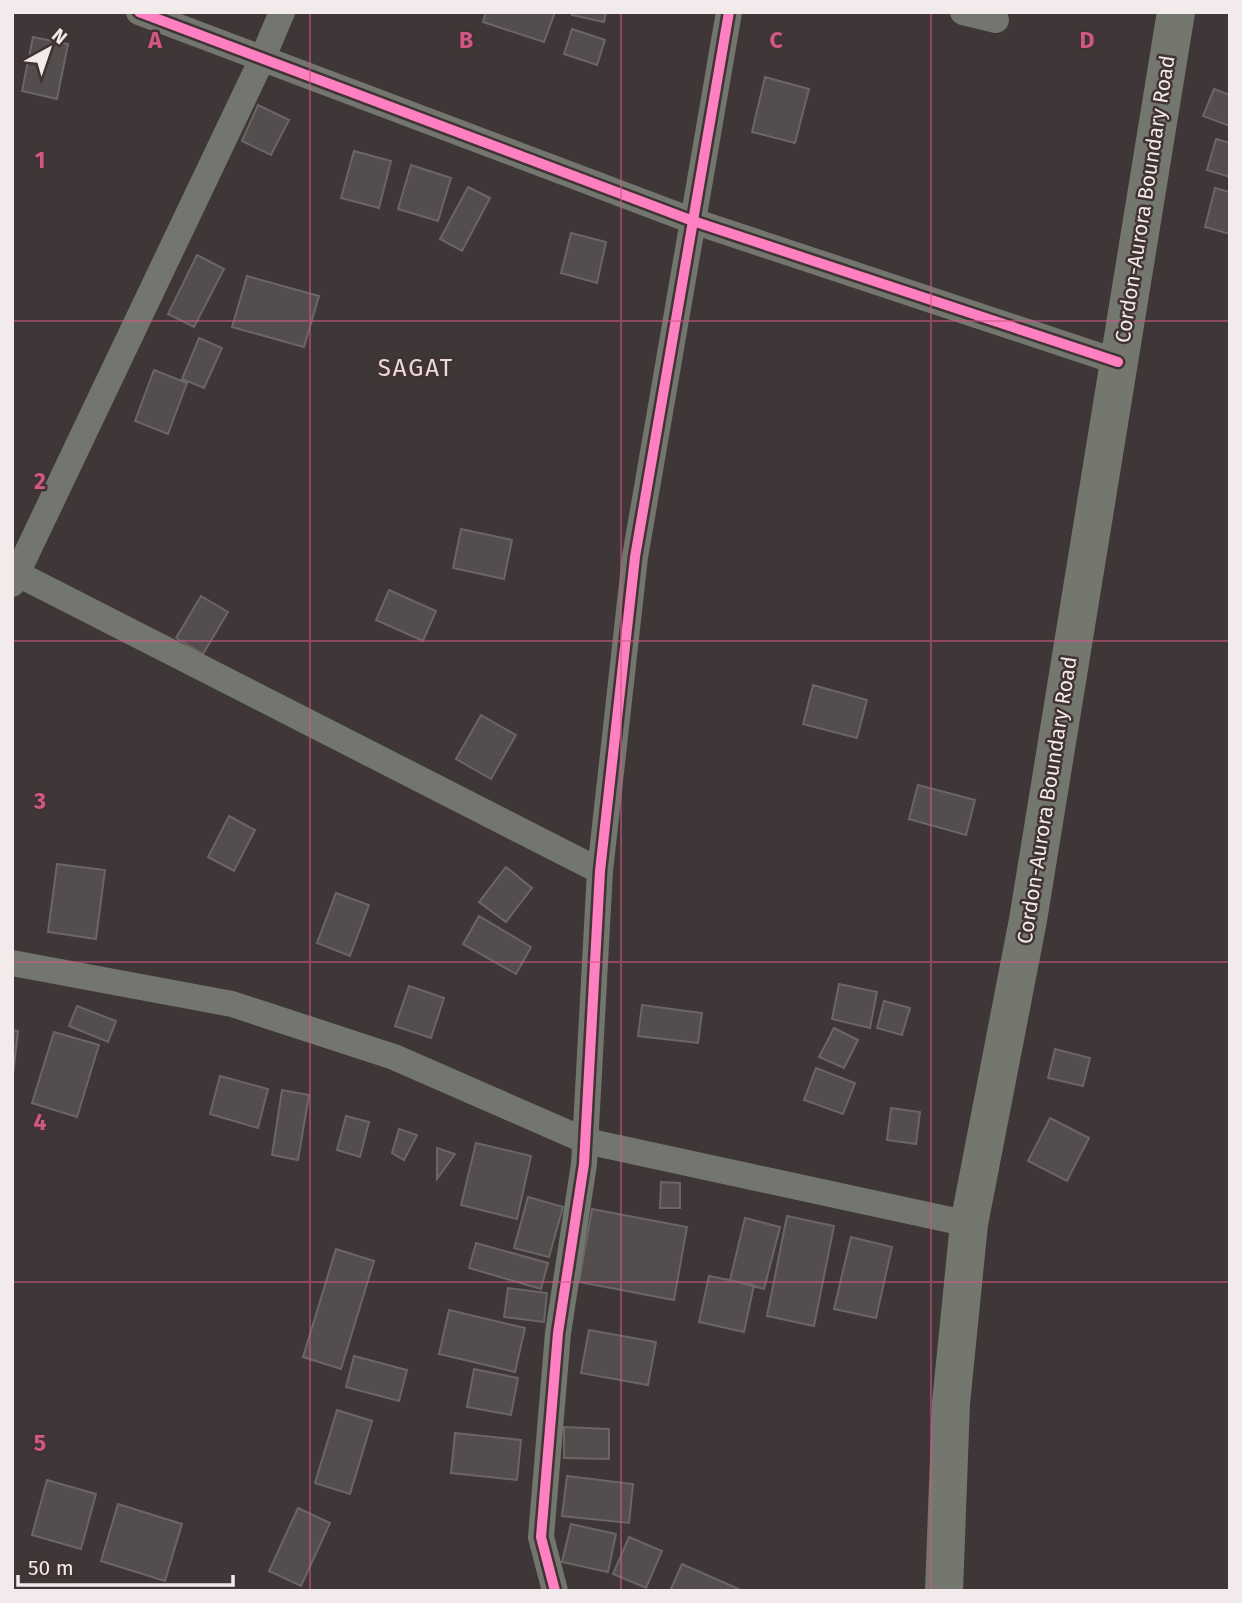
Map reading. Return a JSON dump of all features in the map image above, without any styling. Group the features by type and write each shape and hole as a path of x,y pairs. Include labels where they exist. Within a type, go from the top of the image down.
{"main road":[{"name":"Cordon-Aurora Boundary Road","path":"944,1591 951,1403 969,1224 1028,920 1176,12"}],"street":[{"path":"139,12 693,220 1118,362"},
{"path":"282,12 263,57 14,576 600,871"},
{"path":"555,1591 541,1537 558,1334 586,1141 600,871 635,557 729,12"},
{"path":"964,12 996,20"},
{"path":"12,962 232,1004 394,1057 586,1141 969,1224"}],"building":[{"path":"486,12 555,12 544,42 483,22"},
{"path":"573,12 606,12 604,22 572,15"},
{"path":"572,29 605,40 597,65 564,54"},
{"path":"33,37 68,44 57,99 22,91"},
{"path":"765,77 809,89 795,143 752,132"},
{"path":"1214,89 1230,95 1230,126 1203,116"},
{"path":"258,105 289,120 271,155 242,141"},
{"path":"1216,139 1230,143 1230,177 1207,170"},
{"path":"354,151 391,161 379,208 341,198"},
{"path":"411,165 451,178 438,221 398,209"},
{"path":"468,187 490,198 462,251 440,239"},
{"path":"1215,188 1230,192 1230,234 1205,227"},
{"path":"571,233 606,242 597,283 561,273"},
{"path":"197,255 224,269 194,327 168,314"},
{"path":"247,276 319,296 304,347 232,327"},
{"path":"199,338 222,348 204,388 182,379"},
{"path":"154,370 187,383 168,434 135,421"},
{"path":"461,529 512,540 504,579 453,568"},
{"path":"389,590 436,611 423,641 376,620"},
{"path":"201,596 228,612 203,654 176,638"},
{"path":"813,685 867,700 857,738 803,724"},
{"path":"481,715 516,735 491,779 456,759"},
{"path":"918,785 975,800 966,835 909,819"},
{"path":"229,816 255,830 234,871 208,857"},
{"path":"57,864 105,870 96,939 48,932"},
{"path":"506,867 532,888 506,922 479,902"},
{"path":"336,893 369,905 350,956 317,943"},
{"path":"479,916 531,947 516,974 463,944"},
{"path":"839,984 877,992 870,1028 832,1019"},
{"path":"409,986 444,998 431,1038 395,1026"},
{"path":"884,1001 910,1008 902,1035 877,1028"},
{"path":"642,1005 702,1013 698,1043 638,1036"},
{"path":"77,1006 116,1021 108,1042 69,1026"},
{"path":"834,1028 858,1040 844,1068 819,1057"},
{"path":"12,1030 18,1031 12,1083"},
{"path":"54,1032 99,1045 77,1117 32,1103"},
{"path":"1055,1049 1090,1058 1083,1086 1048,1078"},
{"path":"816,1068 855,1083 843,1114 804,1100"},
{"path":"220,1076 268,1089 258,1128 210,1114"},
{"path":"282,1090 309,1095 298,1160 272,1155"},
{"path":"891,1108 920,1112 916,1144 887,1140"},
{"path":"346,1116 369,1122 360,1157 337,1150"},
{"path":"1050,1118 1089,1138 1067,1181 1028,1161"},
{"path":"399,1129 417,1135 404,1160 392,1153"},
{"path":"476,1143 531,1156 517,1219 461,1205"},
{"path":"437,1148 455,1154 437,1179"},
{"path":"661,1182 680,1183 680,1208 660,1208"},
{"path":"528,1197 563,1207 549,1257 514,1248"},
{"path":"592,1209 687,1227 674,1300 579,1282"},
{"path":"787,1216 834,1226 814,1326 767,1316"},
{"path":"745,1218 780,1227 764,1289 730,1280"},
{"path":"851,1237 892,1247 876,1318 834,1309"},
{"path":"476,1243 548,1263 541,1289 469,1268"},
{"path":"336,1249 374,1261 341,1369 303,1357"},
{"path":"709,1276 754,1285 744,1332 699,1322"},
{"path":"508,1288 547,1293 544,1322 504,1317"},
{"path":"449,1310 525,1328 515,1372 439,1354"},
{"path":"589,1330 656,1342 648,1385 581,1373"},
{"path":"354,1356 407,1370 399,1401 346,1387"},
{"path":"474,1369 518,1378 511,1415 467,1407"},
{"path":"337,1410 372,1421 350,1494 315,1483"},
{"path":"564,1427 609,1429 609,1459 564,1458"},
{"path":"455,1433 521,1440 517,1480 451,1473"},
{"path":"567,1476 633,1484 629,1523 562,1516"},
{"path":"47,1480 96,1494 81,1549 32,1535"},
{"path":"118,1504 182,1524 165,1581 101,1561"},
{"path":"298,1508 330,1523 301,1586 269,1571"},
{"path":"571,1524 616,1534 608,1572 562,1562"},
{"path":"629,1537 662,1551 646,1588 613,1574"},
{"path":"682,1564 743,1591 670,1591"}],"cycle path":[{"path":"139,12 693,221 1118,362"},
{"path":"555,1591 541,1537 558,1333 584,1164 600,871 635,557 729,12"}],"district":[{"name":"SAGAT","path":"416,368"}]}
